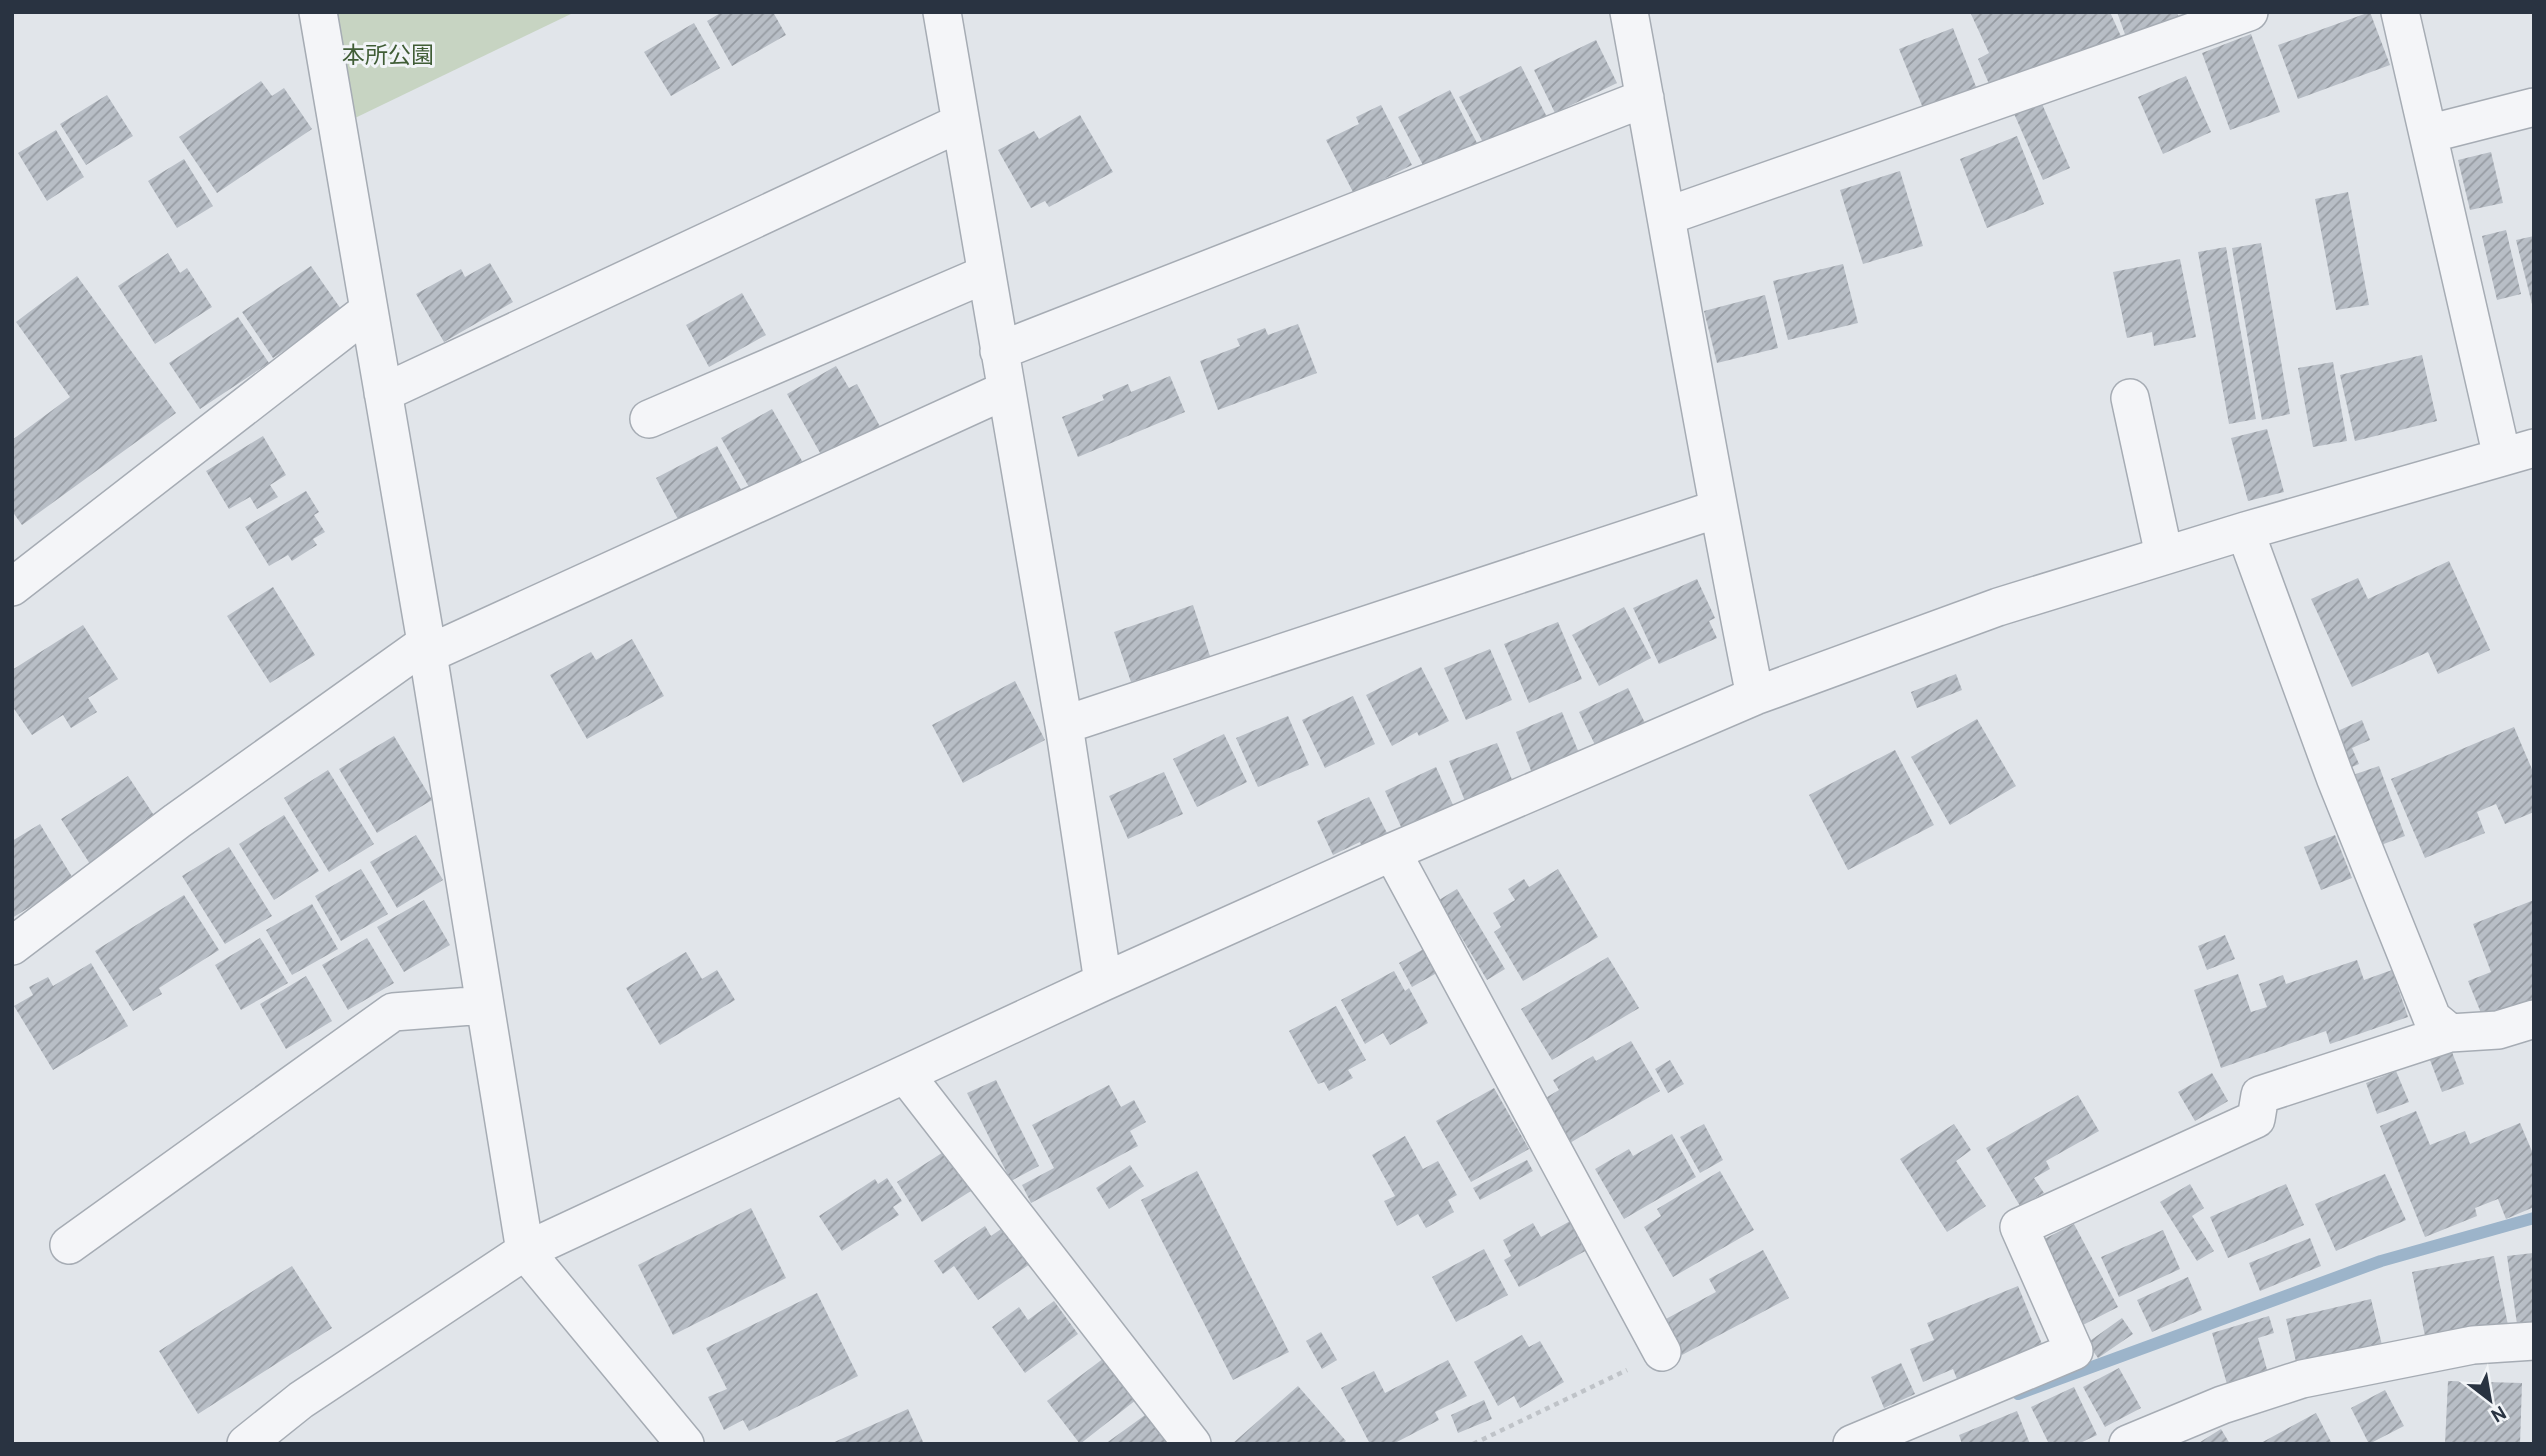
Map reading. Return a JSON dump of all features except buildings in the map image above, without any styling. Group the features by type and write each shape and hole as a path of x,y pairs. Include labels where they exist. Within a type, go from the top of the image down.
{"street":[{"path":"318,12 427,648 525,1251 685,1444"},
{"path":"1629,12 1717,509 1755,696"},
{"path":"1667,216 2249,12"},
{"path":"246,1444 301,1400 525,1251 1103,982 1392,852 1755,696 1998,607 2164,555 2518,452 2428,134 2400,12"},
{"path":"945,14 960,123 1063,725 1103,982"},
{"path":"999,351 1645,98"},
{"path":"2428,134 2534,107"},
{"path":"383,393 960,123"},
{"path":"649,419 986,274"},
{"path":"12,587 369,310"},
{"path":"12,946 177,821 427,648 1006,390"},
{"path":"2130,398 2164,555"},
{"path":"1063,725 1717,509"},
{"path":"2245,531 2334,777 2431,1018 2450,1033"},
{"path":"1392,852 1662,1352"},
{"path":"69,1245 393,1012 485,1005"},
{"path":"1852,1444 2074,1351 2019,1227 2256,1119 2260,1095 2450,1033 2498,1030 2534,1019"},
{"path":"905,1074 1192,1444"},
{"path":"2129,1444 2222,1405 2302,1379 2473,1345 2534,1341"}],"path":[{"path":"1473,1444 1662,1352"}],"green space":[{"name":"本所公園","path":"337,12 575,12 355,118"}],"waterway":[{"path":"2018,1394 2381,1261 2534,1218"}]}
